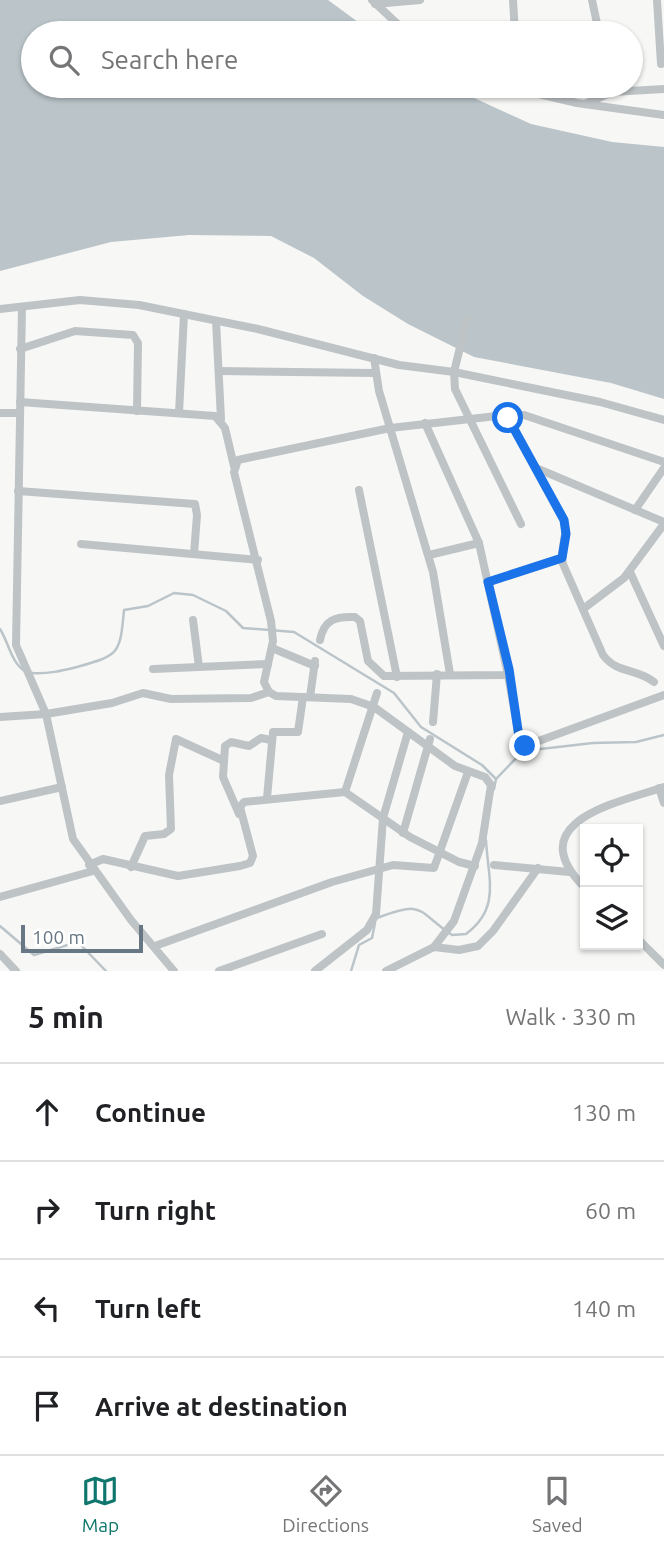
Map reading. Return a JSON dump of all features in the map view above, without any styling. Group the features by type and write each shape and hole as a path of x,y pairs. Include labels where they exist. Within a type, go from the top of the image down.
{"street":[{"path":"374,2 420,0"},
{"path":"513,0 514,21"},
{"path":"592,0 596,21"},
{"path":"657,0 661,64"},
{"path":"374,2 394,21"},
{"path":"643,89 664,89"},
{"path":"561,98 664,115"},
{"path":"585,104 595,98"},
{"path":"0,309 98,300 184,314 399,365 454,372 600,402 664,420"},
{"path":"22,307 15,638 47,715 73,839 91,868 174,971"},
{"path":"179,413 184,314"},
{"path":"467,319 454,372 455,389 467,419 521,524"},
{"path":"216,321 221,419 271,621 272,644 264,681 269,692"},
{"path":"20,349 75,331 133,335 138,343 137,411"},
{"path":"373,358 390,428 429,555 450,674"},
{"path":"219,371 375,373"},
{"path":"20,402 179,413 221,419"},
{"path":"0,413 19,413"},
{"path":"234,466 238,460 245,457 390,428 524,415 664,462"},
{"path":"503,416 512,422 566,527 562,558 609,663 619,669 642,673 654,682"},
{"path":"425,424 479,544 519,737 525,746 664,695"},
{"path":"536,467 664,523 630,572 583,609"},
{"path":"635,510 664,468"},
{"path":"18,491 195,504 197,515 194,554"},
{"path":"359,491 397,677"},
{"path":"81,544 258,560"},
{"path":"429,555 479,544"},
{"path":"488,582 562,558"},
{"path":"630,572 664,646"},
{"path":"320,640 324,624 329,620 355,617 360,621 368,661 383,678 437,674 508,675"},
{"path":"193,620 199,667"},
{"path":"267,798 271,740 275,730 298,732 315,663 272,644"},
{"path":"153,668 268,664"},
{"path":"433,722 437,674"},
{"path":"0,717 47,715 112,703 143,694 171,699 251,698 269,692 351,699 374,707 468,772 485,777 492,789 484,836 451,927 434,947 386,971"},
{"path":"345,792 377,693"},
{"path":"315,971 372,926 378,901 383,818 408,732"},
{"path":"0,897 91,868 103,859 166,875 191,876 250,863 253,856 251,846 227,791 222,760 228,743 249,746 261,738 271,740"},
{"path":"131,867 145,836 164,834 171,829 169,775 176,740 181,739 222,760"},
{"path":"403,833 429,743"},
{"path":"155,946 319,886 401,864 434,868 468,772"},
{"path":"0,802 61,787"},
{"path":"584,887 569,872 562,855 563,843 576,822 586,814 661,788 664,803"},
{"path":"240,816 240,807 244,802 345,792 403,833 440,853 475,866"},
{"path":"494,865 569,872"},
{"path":"434,947 459,950 478,946 493,931 538,868"},
{"path":"219,971 246,966 322,934"},
{"path":"643,944 664,965"},
{"path":"0,954 16,971"}],"shaded area":[{"path":"0,0 328,0 357,21 21,21 21,98 474,98 531,124 612,142 664,147 664,399 611,383 474,357 408,324 363,296 314,258 271,236 189,235 111,242 0,271"}],"waterway":[{"path":"32,673 60,671 109,656 115,651 121,636 124,610 148,606 174,593 193,595 226,611 243,628 294,632 394,693 421,727 482,765 496,779"},
{"path":"0,629 14,658 26,672"},
{"path":"494,789 496,779 523,751 593,743 636,742 664,735"},
{"path":"377,918 404,910 419,910 452,935 466,934 477,924 488,903 490,880 486,840"},
{"path":"351,971 359,945 372,938 375,923"},
{"path":"0,926 34,955 78,942 106,971"}],"route":[{"path":"508,418 566,527 562,558 488,582 509,669 519,737 525,746"}]}
